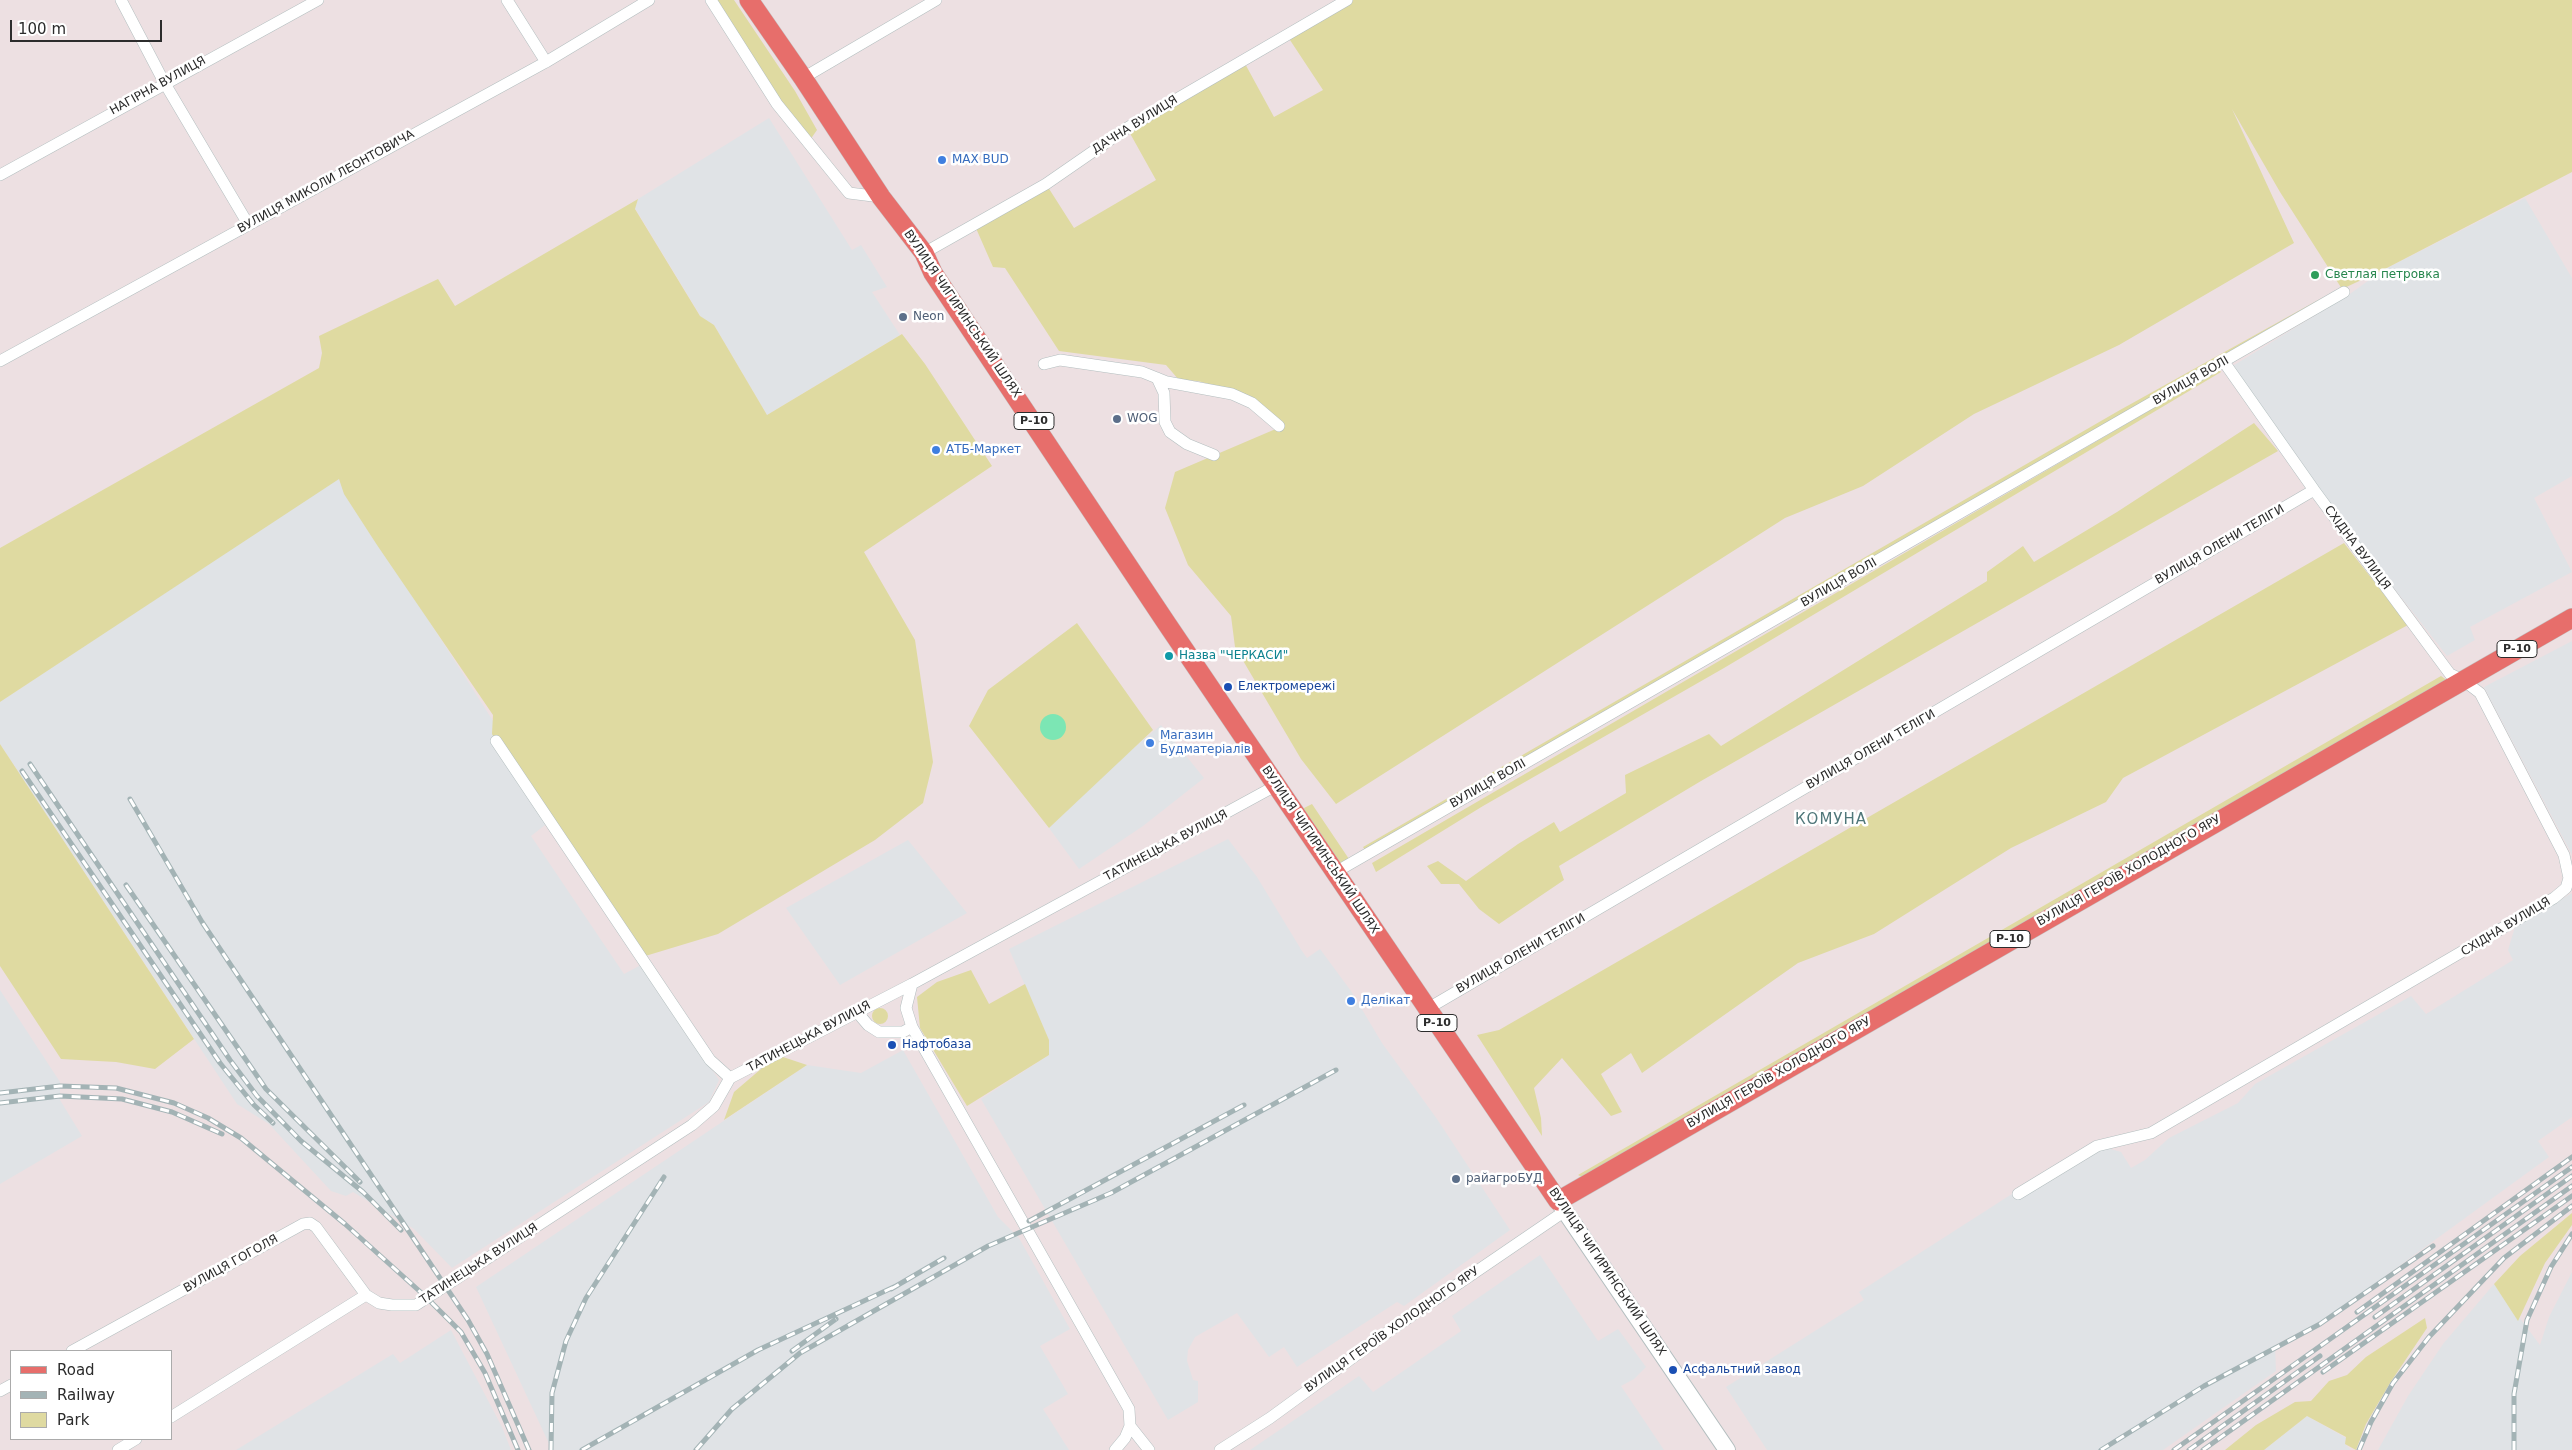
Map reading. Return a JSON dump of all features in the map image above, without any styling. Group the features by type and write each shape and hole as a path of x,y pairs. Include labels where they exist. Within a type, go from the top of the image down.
{"main road":[{"name":"ВУЛИЦЯ ЧИГИРИНСЬКИЙ ШЛЯХ","path":"749,0 881,197 924,253 934,273 1334,873 1727,1450"},
{"name":"ВУЛИЦЯ ГЕРОЇВ ХОЛОДНОГО ЯРУ","path":"1561,1206 2462,680 2572,618"}],"street":[{"path":"121,0 164,82 248,224"},
{"name":"НАГІРНА ВУЛИЦЯ","path":"0,175 164,82 318,0"},
{"path":"507,0 546,62"},
{"name":"ВУЛИЦЯ МИКОЛИ ЛЕОНТОВИЧА","path":"0,360 546,62 649,0"},
{"path":"711,0 777,104 850,193 881,197"},
{"path":"803,78 936,0"},
{"name":"ДАЧНА ВУЛИЦЯ","path":"924,253 1046,184 1127,128 1347,0"},
{"name":"ВУЛИЦЯ ВОЛІ","path":"1334,873 2344,292"},
{"path":"1044,364 1060,360 1142,372 1167,382 1232,394 1252,403 1279,426"},
{"name":"СХІДНА ВУЛИЦЯ","path":"2018,1194 2098,1146 2151,1133 2486,940 2554,898 2566,888 2569,878 2564,855 2480,693 2450,674 2314,490 2224,362"},
{"path":"1157,378 1164,394 1165,422 1170,432 1187,444 1214,455"},
{"name":"ВУЛИЦЯ ОЛЕНИ ТЕЛІГИ","path":"1428,1009 2314,490"},
{"path":"496,741 710,1060 730,1078"},
{"name":"ТАТИНЕЦЬКА ВУЛИЦЯ","path":"366,1295 379,1303 416,1305 692,1125 714,1106 730,1078 912,984 1277,785"},
{"path":"912,984 906,1008 912,1027 1025,1230 1129,1409 1130,1426 1125,1438 1115,1450"},
{"path":"857,1012 871,1028 879,1032 903,1032 912,1027"},
{"name":"ВУЛИЦЯ ГЕРОЇВ ХОЛОДНОГО ЯРУ","path":"1220,1450 1270,1418 1561,1206"},
{"name":"ВУЛИЦЯ ГОГОЛЯ","path":"74,1350 303,1224 310,1224 316,1227 366,1295"},
{"path":"172,1416 366,1295"},
{"path":"1130,1426 1149,1450"},
{"path":"118,1450 134,1440"}],"shaded area":[{"path":"769,118 852,250 861,245 887,287 872,292 900,335 767,415 714,325 701,317 635,208 638,199"},
{"path":"2525,198 2572,278 2572,476 2534,498 2572,572 2470,627 2475,640 2447,656 2323,497 2231,367 2347,296 2383,270"},
{"path":"338,478 495,724 549,822 531,836 624,974 641,965 719,1080 709,1102 452,1268 414,1229 353,1192 346,1196 331,1191 269,1124 237,1104 0,744 0,702"},
{"path":"2572,641 2572,855 2484,687"},
{"path":"1053,714 1062,718 1066,727 1062,736 1053,740 1044,736 1040,727 1044,718"},
{"path":"1161,725 1204,778 1143,826 1079,869 1049,828 1118,761"},
{"path":"1228,839 1257,877 1307,958 1320,949 1351,991 1382,1043 1437,1119 1510,1230 1404,1306 1397,1302 1297,1367 1284,1347 1269,1357 1237,1313 1195,1337 1188,1350 1187,1361 1193,1380 1198,1381 1198,1402 1168,1420 981,1099 1049,1055 1049,1040 1009,949"},
{"path":"908,840 967,913 840,985 786,908"},
{"path":"2572,893 2572,1117 2538,1141 2549,1157 2329,1317 2275,1345 2276,1371 2163,1450 1767,1450 1726,1387 1864,1300 1859,1292 2015,1192 2021,1198 2104,1147 2121,1152 2131,1168 2145,1160 2169,1138 2238,1103 2255,1084 2411,996 2426,1014 2513,960 2508,950 2515,927"},
{"path":"0,990 60,1082 60,1100 82,1136 0,1184"},
{"path":"903,1050 998,1217 1019,1238 1070,1329 1040,1346 1068,1394 1043,1409 1069,1450 552,1450 476,1287 807,1065 861,1073"},
{"path":"1540,1255 1598,1341 1618,1329 1646,1367 1634,1379 1621,1386 1664,1450 1250,1450 1359,1376 1373,1392 1461,1331 1452,1316"},
{"path":"2572,1272 2572,1450 2378,1450 2408,1396 2443,1344 2494,1284 2540,1345 2549,1317"},
{"path":"451,1330 502,1427 511,1450 236,1450 393,1354 400,1363"},
{"path":"2307,1416 2346,1438 2345,1444 2351,1450 2264,1450"}],"green space":[{"path":"713,0 734,0 795,91 817,130 810,140 799,130"},
{"path":"1347,0 2572,0 2572,172 2383,270 2342,289 2280,192 2232,109 2294,243 2119,345 1974,414 1863,486 1785,518 1336,804 1301,759 1235,647 1231,616 1188,565 1165,508 1175,472 1285,425 1250,396 1198,381 1179,380 1166,365 1059,351 1005,268 993,267 975,226 1046,184 1074,228 1156,180 1127,128 1243,60 1274,117 1323,90 1286,34"},
{"path":"638,199 635,209 700,316 714,325 767,415 902,334 925,364 992,466 864,552 915,640 933,762 923,803 875,840 718,934 642,957 496,741 492,734 493,715 377,545 344,494 339,479 0,702 0,548 319,368 322,353 319,336 438,279 455,306"},
{"path":"2327,295 1366,852 1363,847 2120,410"},
{"path":"2219,370 2221,372 1724,668 1483,806 1376,872 1372,863"},
{"path":"2254,423 2278,451 1701,781 1559,866 1564,880 1499,924 1479,909 1459,884 1441,884 1427,866 1438,861 1466,881 1518,844 1554,822 1560,832 1626,793 1625,775 1709,734 1721,746 1987,581 1987,572 2023,546 2034,562 2117,512"},
{"path":"2344,543 2408,625 2123,778 2106,802 2011,848 1874,934 1798,963 1642,1073 1631,1053 1601,1074 1622,1112 1611,1116 1562,1058 1534,1088 1541,1118 1542,1136 1477,1035 1499,1030"},
{"path":"1077,623 1153,730 1049,828 969,726 988,690"},
{"path":"2441,676 2448,681 1584,1178 1578,1175"},
{"path":"0,744 194,1039 155,1069 116,1062 61,1059 0,966"},
{"path":"1312,804 1349,859 1335,867 1298,811"},
{"path":"971,970 989,1004 1025,984 1049,1040 1049,1055 967,1106 920,1028 917,997 937,982"},
{"path":"877,1008 883,1008 888,1013 886,1022 877,1024 872,1019 872,1013"},
{"path":"783,1057 807,1065 724,1120 734,1092 768,1063"},
{"path":"2572,1213 2572,1225 2545,1263 2518,1321 2494,1284 2520,1256"},
{"path":"2425,1318 2427,1328 2390,1383 2366,1424 2356,1450 2345,1444 2346,1437 2307,1416 2264,1450 2225,1450 2256,1425 2295,1402 2311,1401 2329,1381 2347,1375 2366,1357"}],"railway":[{"path":"30,764 230,1060 257,1096 301,1141 363,1192 401,1230"},
{"path":"22,771 220,1063 254,1105 273,1123"},
{"path":"130,799 202,922 468,1320 487,1354 529,1450"},
{"path":"126,885 266,1089 360,1182"},
{"path":"696,1450 732,1409 800,1353 988,1246 1111,1193 1336,1070"},
{"path":"0,1093 60,1086 116,1088 174,1103 208,1118 241,1138 345,1224 426,1297 461,1332 485,1373 518,1450"},
{"path":"0,1103 60,1096 122,1099 172,1112 222,1134"},
{"path":"1029,1221 1244,1105"},
{"path":"2357,1312 2572,1157"},
{"path":"2174,1450 2572,1167"},
{"path":"2375,1317 2572,1176"},
{"path":"551,1450 552,1393 566,1341 586,1298 664,1177"},
{"path":"2203,1450 2572,1186"},
{"path":"2323,1372 2572,1196"},
{"path":"2359,1450 2371,1422 2393,1383 2429,1337 2504,1258 2572,1206"},
{"path":"2514,1450 2514,1394 2527,1320 2551,1267 2572,1234"},
{"path":"2101,1450 2204,1386 2320,1324 2433,1246"},
{"path":"891,1289 944,1258"},
{"path":"582,1450 758,1350 896,1286"},
{"path":"792,1351 836,1319"},
{"path":"2189,1450 2320,1356"}],"place":[{"name":"MAX BUD","path":"942,160"},
{"name":"Светлая петровка","path":"2315,275"},
{"name":"Neon","path":"903,317"},
{"name":"WOG","path":"1117,419"},
{"name":"АТБ-Маркет","path":"936,450"},
{"name":"Назва \"ЧЕРКАСИ\"","path":"1169,656"},
{"name":"Електромережі","path":"1228,687"},
{"name":"Магазин Будматеріалів","path":"1150,743"},
{"name":"Делікат","path":"1351,1001"},
{"name":"Нафтобаза","path":"892,1045"},
{"name":"райагроБУД","path":"1456,1179"},
{"name":"Асфальтний завод","path":"1673,1370"}],"district":[{"name":"КОМУНА","path":"1831,820"}]}
